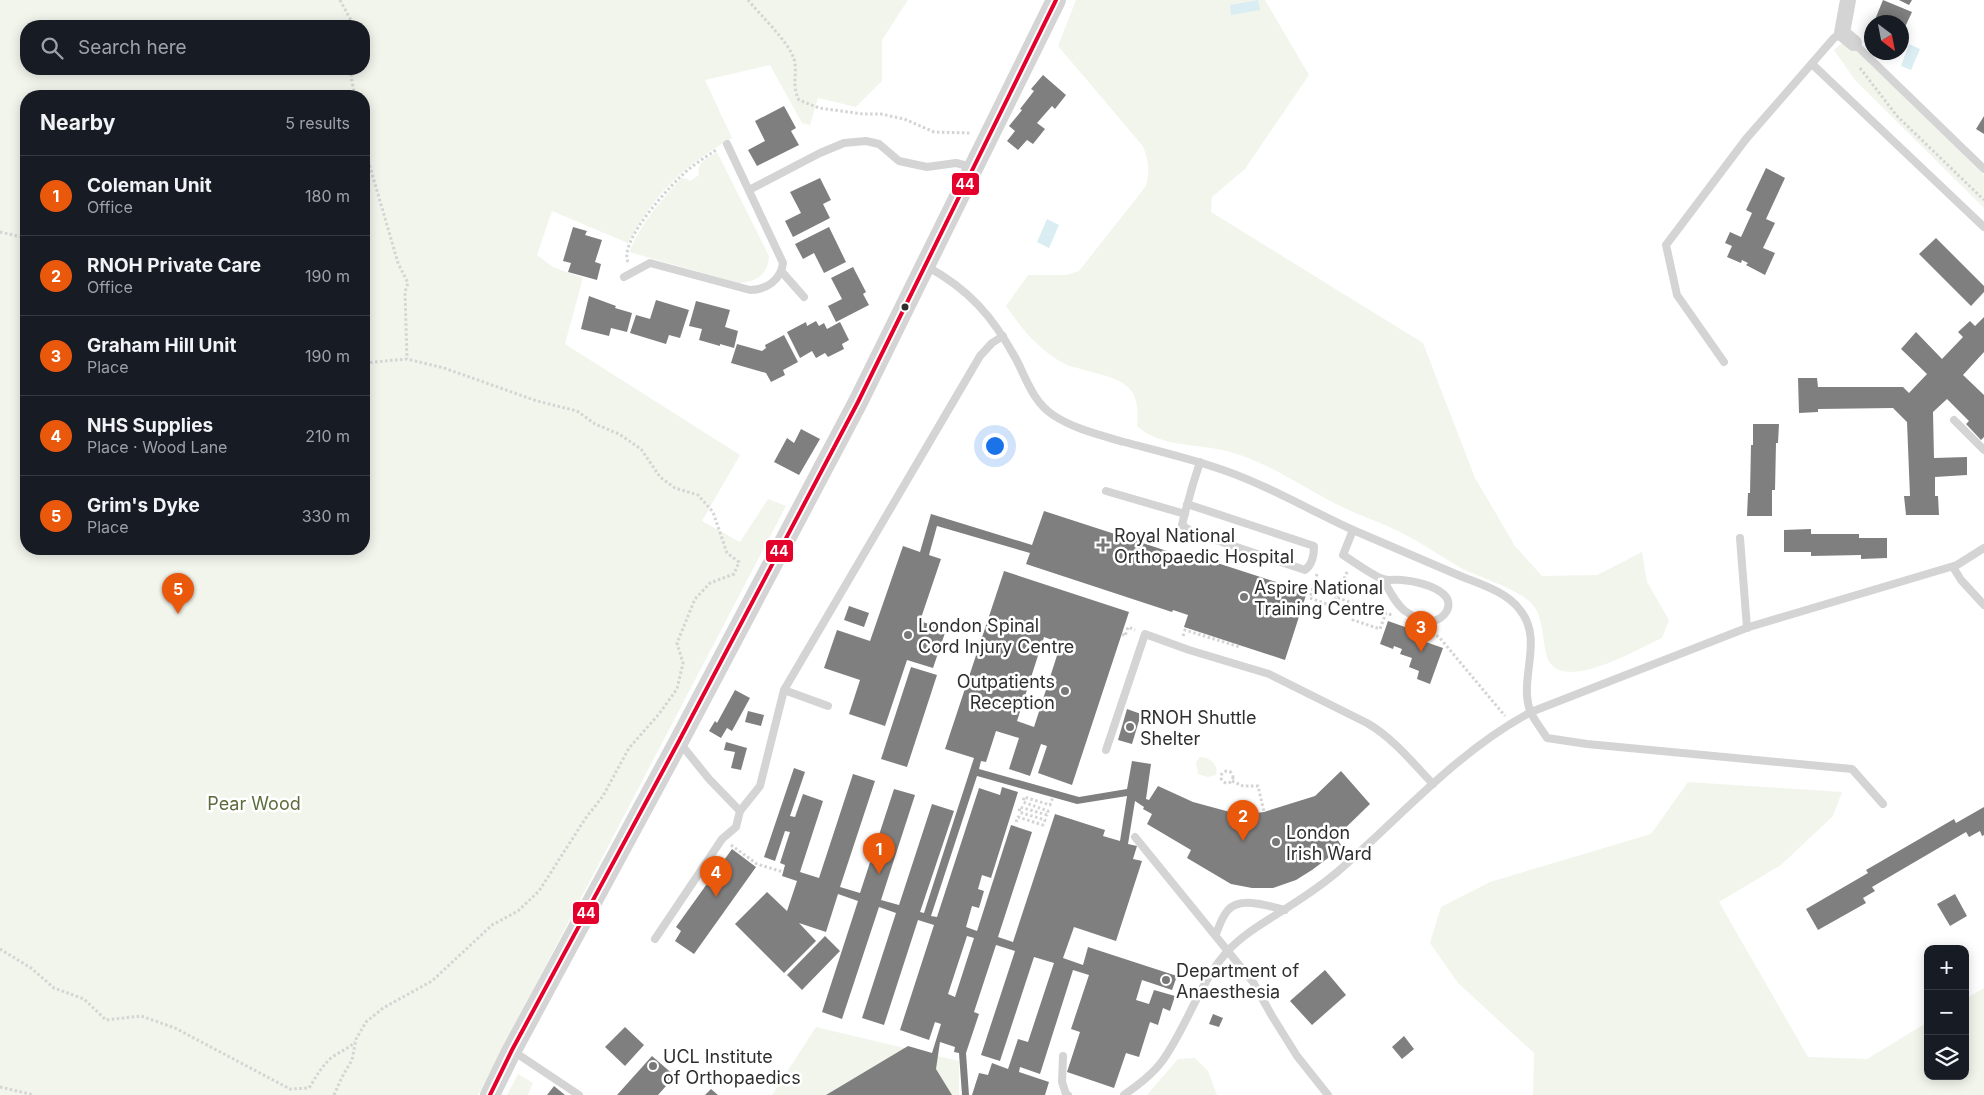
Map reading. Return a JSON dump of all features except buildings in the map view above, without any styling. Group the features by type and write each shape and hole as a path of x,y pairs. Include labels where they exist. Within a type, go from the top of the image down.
{"street":[{"path":"490,1095 512,1050 679,741 858,402 1056,0"},
{"path":"1848,0 1848,38"}],"lane":[{"path":"1724,362 1677,295 1666,245 1746,138 1834,38 1848,38 1984,169"},
{"path":"1812,64 1984,227"},
{"path":"749,190 820,153 844,143 866,141 879,144 899,161 927,167 956,163 974,168"},
{"path":"624,276 650,263 750,290 759,290 771,284 782,272 783,263 726,144"},
{"path":"926,266 965,292 980,306 1003,336 1027,384 1050,414 1083,430 1200,462 1228,472 1271,490 1353,530 1503,595 1519,608 1526,617 1530,632 1531,662 1528,697 1530,712 1547,738 1587,744 1852,769 1883,804"},
{"path":"782,272 804,297"},
{"path":"655,939 722,839 736,827 740,811 760,786 784,690 980,356 992,343 1003,336"},
{"path":"1954,420 1984,450"},
{"path":"1187,504 1314,546 1314,552 1308,568 1305,570 1192,532 1182,525 1184,514 1187,504 1200,462"},
{"path":"1106,491 1184,514"},
{"path":"1353,530 1343,555 1383,579 1399,605 1406,611 1428,621 1436,620 1446,613 1450,607 1443,593 1428,586 1403,580 1383,579"},
{"path":"1740,538 1748,628"},
{"path":"1124,1095 1141,1083 1163,1061 1216,965 1228,950 1244,936 1285,910 1336,873 1434,784 1493,735 1530,712 1748,628 1952,566 1984,548"},
{"path":"1952,566 1984,605"},
{"path":"1106,750 1146,634 1189,650 1269,674 1367,723 1385,734 1434,784"},
{"path":"784,690 828,706"},
{"path":"679,741 709,779 740,811"},
{"path":"1135,837 1216,934 1253,982 1297,1056 1328,1095"},
{"path":"1216,934 1228,910 1238,904 1265,905 1285,910"},
{"path":"512,1050 579,1095"},
{"path":"1063,1056 1062,1082 1068,1095"}],"path":[{"path":"340,0 351,20"},
{"path":"748,0 789,48 794,60 795,92 799,100 819,108 863,114 881,114 904,119 934,132 969,132 988,136"},
{"path":"1848,38 1860,68 1897,116 1984,200"},
{"path":"351,75 354,90"},
{"path":"633,272 626,258 628,246 652,208 688,170 726,144"},
{"path":"370,167 398,264 408,283 405,292 407,359"},
{"path":"0,232 20,237"},
{"path":"334,1095 352,1060 356,1041 366,1022 383,1008 432,981 492,926 518,911 540,891 580,827 604,796 628,748 659,714 677,689 683,663 677,643 695,599 710,583 734,574 739,562 727,553 713,512 698,495 674,488 660,477 641,449 619,434 595,424 577,411 537,401 444,368 407,359 370,363"},
{"path":"1318,572 1310,598 1332,606 1350,565"},
{"path":"1336,597 1357,605 1353,620 1380,629 1386,613 1394,616"},
{"path":"1183,636 1185,630 1241,646"},
{"path":"1428,631 1439,637 1501,712"},
{"path":"1232,781 1243,786 1258,786 1264,812"},
{"path":"1016,822 1018,817 1043,825 1045,820 1019,812 1020,807 1046,815 1048,811 1022,802 1024,797 1050,805 1053,797"},
{"path":"722,839 757,864 783,872"},
{"path":"0,949 31,968 54,988 84,999 106,1020 140,1016 175,1028 290,1089 309,1088 319,1071 333,1057 356,1041"},
{"path":"0,1087 34,1095"}],"green space":[{"name":"Pear Wood","path":"0,0 908,0 882,40 882,81 856,107 818,98 810,125 802,123 770,65 705,80 732,138 699,159 672,182 649,209 628,243 552,211 537,255 553,267 583,278 565,344 740,455 702,521 740,542 768,499 786,506 478,1095 0,1095"},
{"path":"1076,0 1265,0 1309,75 1245,169 1212,197 1211,212 1423,343 1475,478 1515,546 1542,576 1597,575 1642,552 1647,582 1669,620 1662,638 1622,657 1588,670 1573,672 1560,670 1550,663 1547,657 1542,627 1537,612 1533,605 1520,594 1463,569 1404,534 1338,505 1261,463 1228,451 1162,440 1145,432 1137,426 1138,411 1136,399 1125,384 1106,376 1065,364 1046,352 1031,338 1006,306 1028,275 1066,275 1079,271 1146,186 1148,175 1146,155 1142,145 1058,46"},
{"path":"1848,41 1864,57 1864,60 1867,60 1984,175 1984,208 1855,80 1834,50 1842,43"},
{"path":"717,152 769,256 763,273 750,281 738,283 629,252 645,222 666,195 682,178 690,181 699,175 698,171 701,164"},
{"path":"1200,757 1207,758 1213,762 1217,771 1216,775 1208,777 1198,774 1196,762"},
{"path":"1688,782 1842,792 1833,816 1781,865 1719,902 1808,1057 1867,1059 1924,1024 1924,1080 1969,1080 1969,997 1984,988 1984,1095 1533,1095 1534,1053 1458,983 1430,943 1441,907 1490,882 1651,834"},
{"path":"816,1027 959,1061 959,1095 772,1095"},
{"path":"1195,1058 1208,1071 1217,1095 1147,1095 1178,1059"},
{"path":"518,1074 533,1083 528,1095 507,1095"}],"shaded area":[{"path":"1258,0 1260,10 1231,15 1230,5"},
{"path":"1909,44 1920,49 1911,70 1901,66 1903,60 1909,60"},
{"path":"1047,219 1059,225 1049,248 1037,242"}],"transit line":[{"name":"44","path":"490,1095 512,1050 679,741 858,402 1056,0"}],"place":[{"name":"Royal National Orthopaedic Hospital","path":"1103,545"},
{"name":"Aspire National Training Centre","path":"1244,597"},
{"name":"Grim's Dyke","path":"178,614"},
{"name":"London Spinal Cord Injury Centre","path":"908,635"},
{"name":"Graham Hill Unit","path":"1421,652"},
{"name":"Outpatients Reception","path":"1065,691"},
{"name":"RNOH Shuttle Shelter","path":"1130,727"},
{"name":"RNOH Private Care","path":"1243,841"},
{"name":"London Irish Ward","path":"1276,842"},
{"name":"Coleman Unit","path":"879,874"},
{"name":"NHS Supplies","path":"716,897"},
{"name":"Department of Anaesthesia","path":"1166,980"},
{"name":"UCL Institute of Orthopaedics","path":"653,1066"}]}
